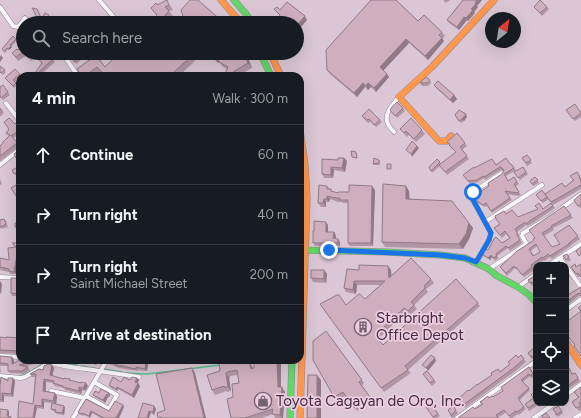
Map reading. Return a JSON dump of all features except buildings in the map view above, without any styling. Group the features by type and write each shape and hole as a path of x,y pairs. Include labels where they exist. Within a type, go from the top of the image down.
{"main road":[{"path":"221,0 235,16"},
{"path":"234,0 247,16"},
{"path":"452,136 447,141 440,140 429,131 399,97 432,68 494,0"},
{"path":"263,60 269,72"},
{"path":"273,60 279,72"},
{"path":"304,149 307,174 307,217 304,242"},
{"path":"304,250 382,252 465,258 489,269 497,276 518,287 533,299"},
{"path":"569,345 579,357 581,365"},
{"path":"290,418 292,364"},
{"path":"300,418 301,364"}],"street":[{"path":"99,0 113,16"},
{"path":"0,7 13,26 16,27"},
{"path":"67,60 75,72"},
{"path":"394,132 387,123 386,117 399,97"},
{"path":"6,103 16,116"},
{"path":"0,165 16,151"},
{"path":"476,262 489,240 490,231 471,195 473,192 502,172"},
{"path":"485,222 542,185"},
{"path":"489,269 525,245 526,243 522,236 523,233 548,218 581,194"},
{"path":"554,262 581,244"},
{"path":"560,258 563,262"},
{"path":"569,270 581,287"},
{"path":"518,287 533,276"},
{"path":"0,277 16,278"},
{"path":"569,308 581,299"},
{"path":"0,356 16,357"},
{"path":"457,418 533,363"},
{"path":"0,376 25,377 46,364"},
{"path":"53,364 139,377"},
{"path":"74,418 104,364"},
{"path":"51,391 85,397 109,409 117,395 94,382"},
{"path":"569,393 581,384"},
{"path":"534,418 551,406"},
{"path":"576,418 581,414"}],"waterway":[{"path":"20,376 43,364"},
{"path":"70,364 77,365"},
{"path":"126,373 147,374 220,365"},
{"path":"81,366 99,369"},
{"path":"104,369 122,372"}],"traffic: fast":[{"path":"234,0 247,16"},
{"path":"263,60 269,72"},
{"path":"304,250 387,252 465,258 489,269 497,276 518,287 533,299"},
{"path":"290,418 292,364"}],"traffic: slow":[{"path":"221,0 235,16"},
{"path":"451,136 447,141 439,141 399,97 432,67 494,0"},
{"path":"273,60 279,72"},
{"path":"304,157 307,198 304,292"},
{"path":"569,347 581,365"},
{"path":"300,418 302,364"}],"place":[{"name":"Starbright Office Depot","path":"363,327"},
{"name":"Toyota Cagayan de Oro, Inc.","path":"263,401"}],"route":[{"path":"329,250 440,255 465,258 476,262 489,240 491,233 471,196 473,192"}]}
